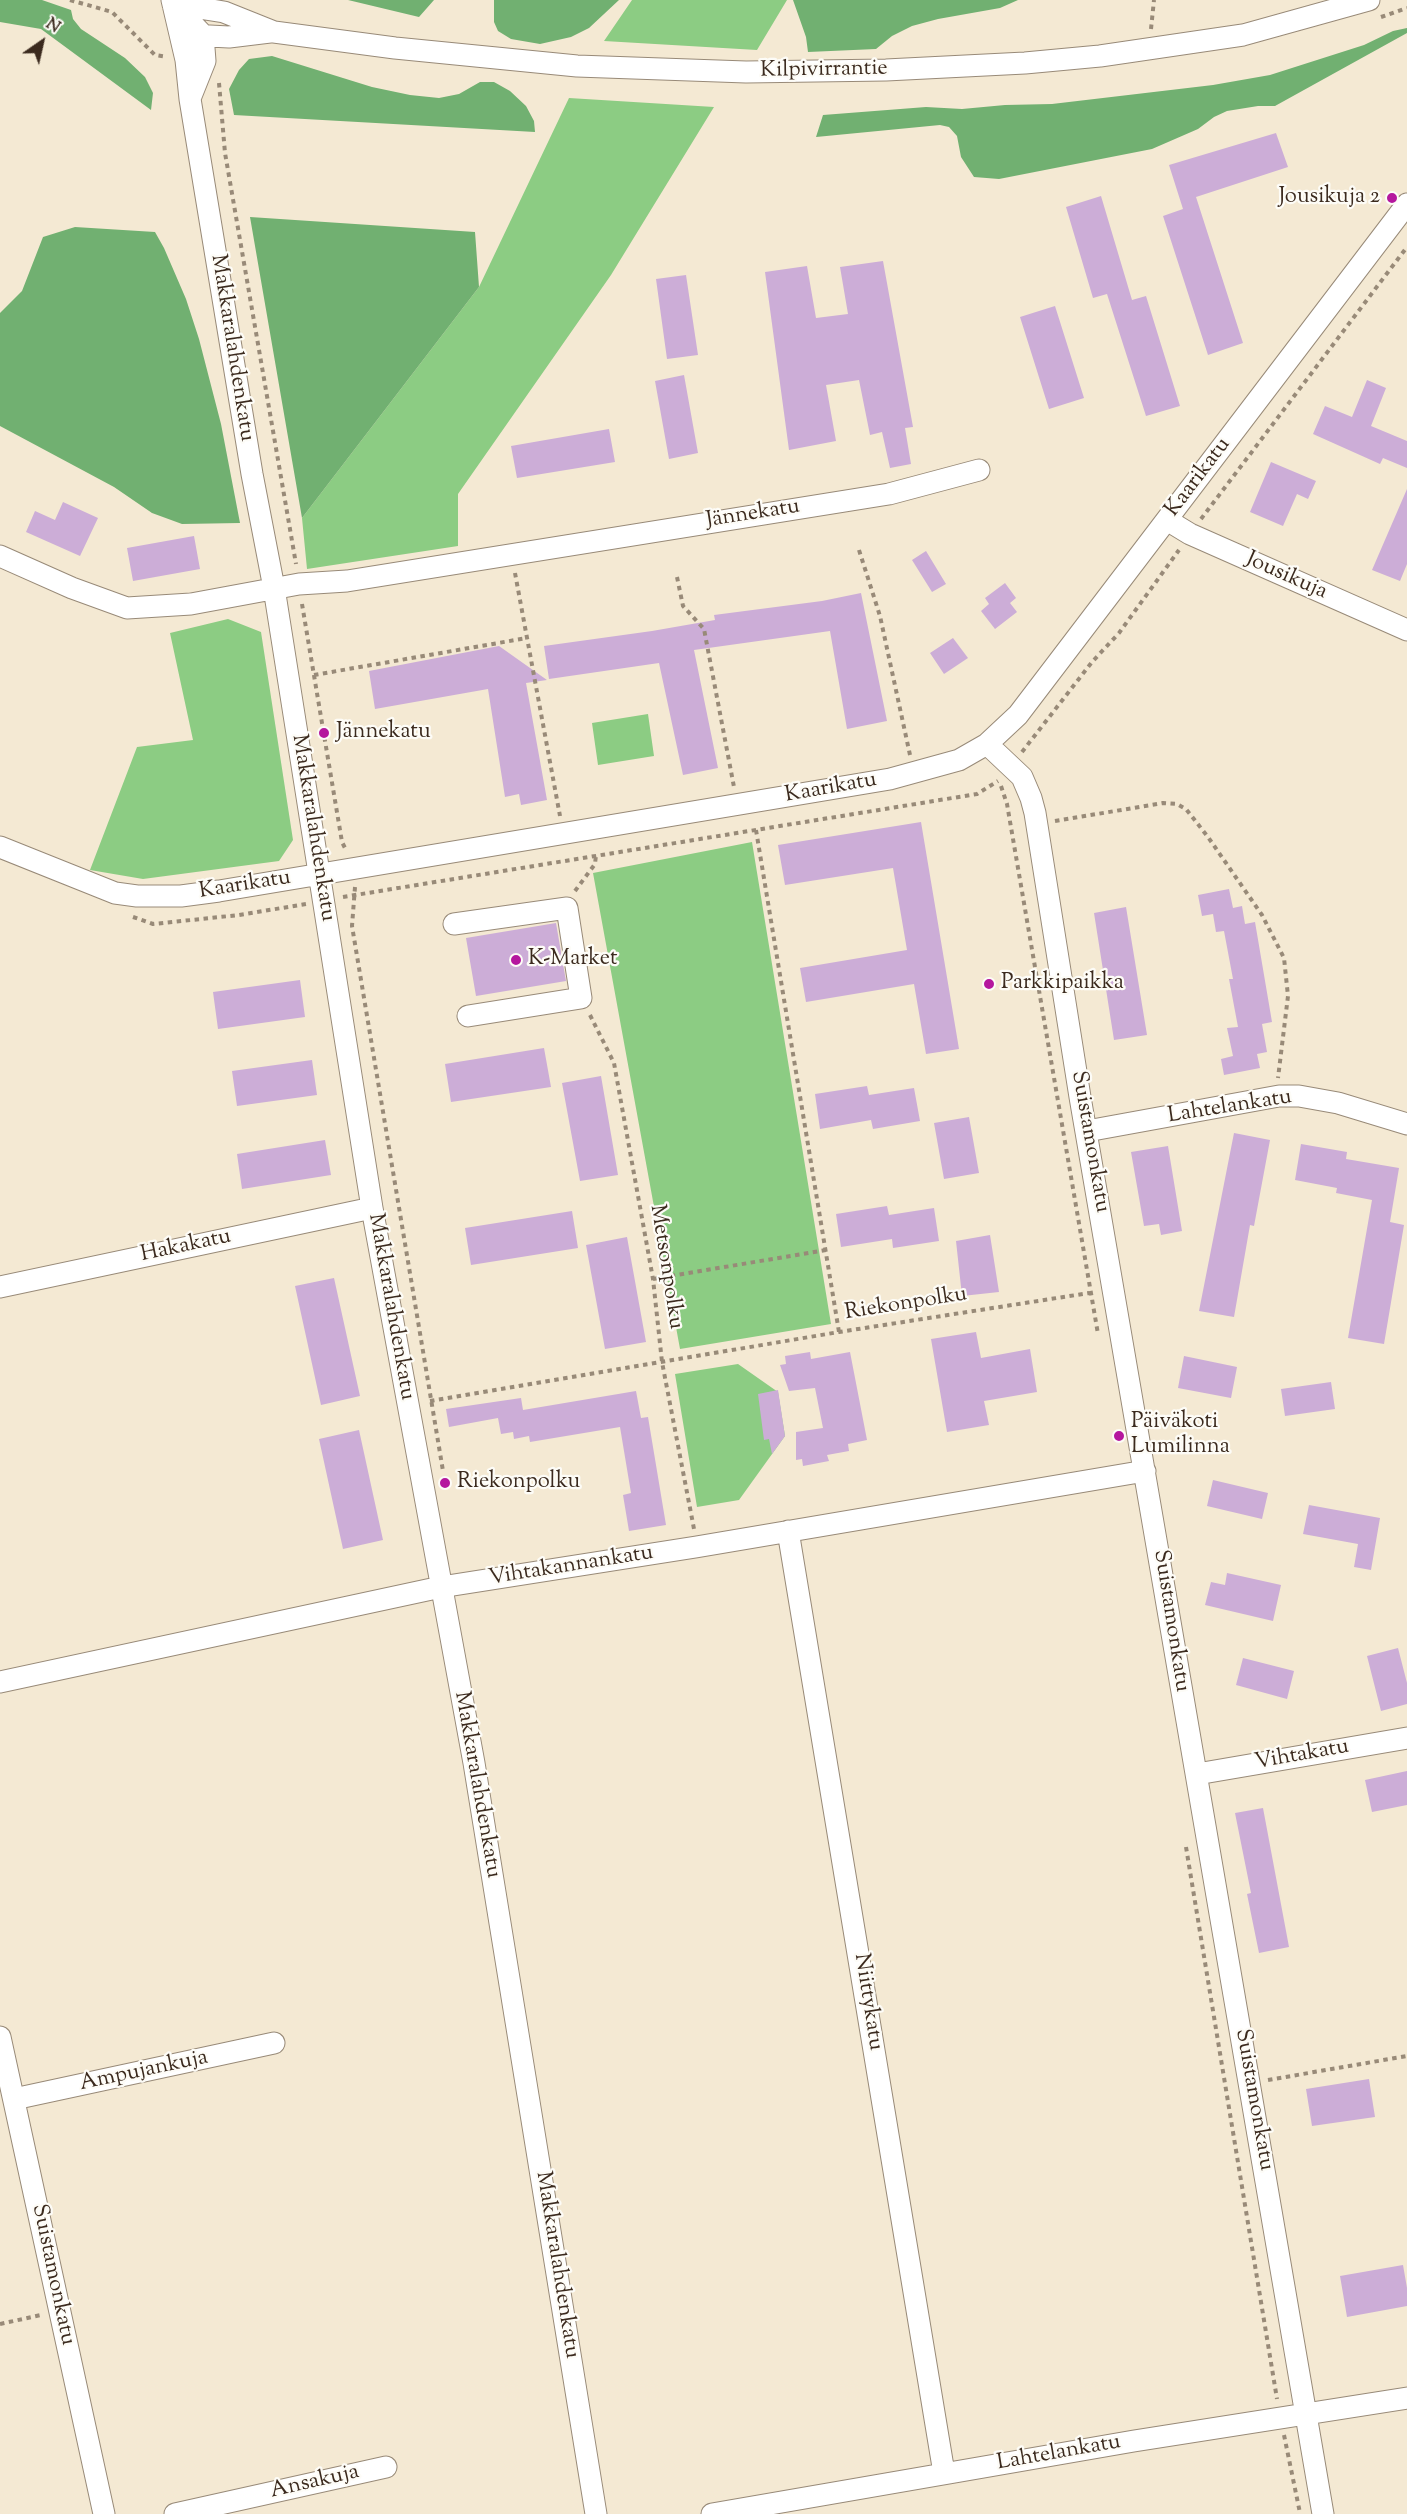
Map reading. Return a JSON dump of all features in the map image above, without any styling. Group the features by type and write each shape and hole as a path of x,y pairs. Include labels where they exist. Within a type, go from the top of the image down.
{"street":[{"name":"Kilpivirrantie","path":"181,34 229,37 274,32 478,58 669,70 886,70 1025,63 1152,50 1243,35 1370,0"},
{"name":"Kilpivirrantie","path":"172,2 224,12 274,32"},
{"path":"172,2 181,34"},
{"path":"172,2 203,35 206,61 190,99"},
{"name":"Makkaralahdenkatu","path":"181,34 252,474 274,588 372,1208 474,1763 596,2514"},
{"name":"Kaarikatu","path":"0,847 115,892 160,897 219,891 738,804 914,773 959,760 987,744 1018,715 1407,204"},
{"name":"Jännekatu","path":"0,556 72,588 127,608 191,604 299,584 347,581 889,494 979,470"},
{"name":"Jousikuja","path":"1167,520 1190,534 1407,630"},
{"name":"Suistamonkatu","path":"987,744 1022,777 1031,798 1037,824 1087,1131 1323,2514"},
{"path":"454,924 567,908 581,998 468,1016"},
{"name":"Lahtelankatu","path":"1087,1131 1279,1096 1299,1096 1338,1103 1407,1124"},
{"name":"Hakakatu","path":"0,1287 372,1208"},
{"name":"Vihtakannankatu","path":"0,1682 691,1536 788,1531 1145,1472"},
{"name":"Niittykatu","path":"788,1531 944,2473"},
{"name":"Vihtakatu","path":"1197,1774 1407,1738"},
{"name":"Suistamonkatu","path":"0,2037 104,2514"},
{"name":"Ampujankuja","path":"14,2099 274,2043"},
{"name":"Lahtelankatu","path":"712,2514 944,2473 1407,2398"},
{"name":"Ansakuja","path":"175,2514 386,2467"}],"path":[{"path":"70,0 112,12 154,55 186,60"},
{"path":"1152,50 1151,28 1154,0"},
{"path":"220,74 219,97 225,153 342,842 352,868 356,894 352,926 445,1483"},
{"path":"1026,747 1092,662 1119,633 1190,534 1407,247"},
{"path":"859,549 879,616 914,773"},
{"path":"512,554 563,834"},
{"path":"677,577 683,606 704,629 738,804"},
{"path":"314,675 528,638"},
{"path":"999,781 1008,804 1098,1337"},
{"path":"1037,824 1163,803 1177,804 1186,809 1262,915 1284,958 1288,996 1277,1081 1279,1096"},
{"path":"756,830 839,1332"},
{"path":"567,908 576,889 595,864 596,855"},
{"name":"Metsonpolku","path":"581,998 614,1063 653,1279 662,1362 691,1536"},
{"path":"653,1279 826,1250"},
{"name":"Riekonpolku","path":"408,1405 839,1332 1089,1293"},
{"path":"1185,1839 1237,2166 1300,2514"},
{"path":"1249,2083 1407,2056"},
{"path":"0,2325 60,2312"}],"green space":[{"path":"0,0 42,0 71,10 73,19 81,29 125,58 145,77 153,93 151,110 41,29 0,22"},
{"path":"348,0 434,0 419,17"},
{"path":"494,0 619,0 589,28 571,37 540,44 511,39 498,31 494,22"},
{"path":"632,0 787,0 757,50 604,41"},
{"path":"793,0 1018,0 1000,8 912,26 892,36 876,49 808,52 806,37"},
{"path":"1407,28 1407,33 1275,106 1227,111 1198,129 1152,149 999,179 974,177 961,157 957,136 949,127 940,125 816,137 823,115 926,107 962,109 1052,104 1213,85 1270,75 1364,45 1393,31"},
{"path":"272,56 372,87 410,95 439,98 459,94 480,82 494,82 510,91 526,106 534,121 535,132 234,115 229,89 239,70 249,59"},
{"path":"569,98 714,107 611,275 458,494 458,546 307,569 302,518 479,287"},
{"path":"250,217 475,232 479,287 302,518"},
{"path":"75,227 155,232 164,248 186,299 199,339 221,424 240,523 182,524 152,513 114,487 0,426 0,313 22,291 43,237"},
{"path":"228,619 261,632 293,840 279,861 143,879 90,870 137,747 193,740 170,633"},
{"path":"648,714 654,756 598,765 592,723"},
{"path":"752,842 831,1324 680,1349 593,873"},
{"path":"738,1364 778,1392 785,1436 739,1500 697,1507 675,1374"}],"building":[{"path":"1276,133 1288,167 1196,197 1243,343 1208,355 1163,216 1183,209 1169,165"},
{"path":"1101,196 1132,300 1146,296 1180,406 1146,416 1107,294 1093,298 1066,207"},
{"path":"883,261 913,427 905,428 911,464 890,468 882,432 870,435 859,380 826,385 836,441 789,450 765,272 807,266 816,318 848,314 840,267"},
{"path":"686,275 698,355 667,359 656,279"},
{"path":"1055,306 1084,398 1049,409 1020,317"},
{"path":"684,375 698,453 669,459 655,381"},
{"path":"1367,380 1386,388 1371,426 1407,441 1407,468 1383,458 1380,464 1313,434 1325,406 1352,417"},
{"path":"609,429 615,462 517,478 511,446"},
{"path":"1271,462 1316,481 1308,499 1297,494 1283,526 1250,512"},
{"path":"1407,489 1407,564 1400,581 1372,570"},
{"path":"63,502 98,518 80,556 26,532 35,511 55,520"},
{"path":"194,536 200,569 133,581 127,548"},
{"path":"926,551 946,584 932,592 912,560"},
{"path":"1005,583 1016,598 1010,603 1017,612 995,629 981,611 989,604 985,598"},
{"path":"861,593 887,721 847,729 830,631 694,650 718,768 683,775 659,663 549,679 544,646 652,631 715,620 714,615 822,601"},
{"path":"953,638 968,658 944,674 930,653"},
{"path":"499,646 547,680 526,683 547,800 521,805 519,794 505,797 488,689 375,709 369,671"},
{"path":"921,822 959,1049 926,1054 914,984 806,1002 800,968 907,950 893,868 785,885 778,845"},
{"path":"1229,889 1233,908 1242,906 1245,924 1255,922 1272,1022 1262,1024 1267,1052 1257,1054 1260,1068 1224,1075 1221,1059 1233,1056 1227,1028 1238,1027 1229,979 1233,979 1224,931 1216,932 1213,914 1202,916 1198,895"},
{"path":"1126,907 1147,1035 1114,1040 1094,913"},
{"name":"K-Market","path":"556,923 566,981 476,996 466,938"},
{"path":"300,980 305,1017 218,1029 213,992"},
{"path":"544,1048 551,1087 451,1102 445,1064"},
{"path":"312,1060 317,1095 237,1106 232,1071"},
{"path":"601,1076 618,1175 580,1181 562,1083"},
{"path":"867,1086 869,1095 914,1088 920,1121 873,1129 871,1120 820,1129 815,1094"},
{"path":"969,1117 979,1173 944,1179 934,1123"},
{"path":"1234,1133 1270,1140 1254,1226 1250,1225 1234,1317 1199,1311"},
{"path":"325,1140 331,1175 242,1189 237,1154"},
{"path":"1301,1144 1347,1152 1346,1159 1399,1168 1390,1222 1404,1225 1384,1344 1348,1338 1372,1200 1336,1193 1337,1188 1295,1180"},
{"path":"1168,1146 1182,1231 1161,1235 1159,1224 1144,1226 1131,1152"},
{"path":"887,1206 889,1215 934,1208 939,1241 893,1248 892,1239 841,1247 836,1214"},
{"path":"572,1211 578,1248 471,1265 465,1228"},
{"path":"990,1235 999,1292 962,1296 956,1241"},
{"path":"627,1237 646,1342 605,1349 586,1245"},
{"path":"334,1278 360,1396 321,1405 295,1286"},
{"path":"976,1332 981,1358 1030,1349 1037,1392 984,1401 989,1425 947,1432 931,1339"},
{"path":"810,1352 811,1359 850,1352 867,1440 848,1444 849,1451 827,1455 829,1461 803,1466 802,1459 796,1460 796,1432 823,1428 815,1388 789,1391 780,1365 786,1364 785,1356"},
{"path":"1184,1356 1237,1367 1231,1398 1178,1388"},
{"path":"1331,1382 1335,1409 1285,1416 1281,1389"},
{"path":"778,1390 785,1436 772,1454 769,1439 764,1440 758,1394"},
{"path":"636,1391 641,1418 648,1417 666,1525 629,1531 623,1495 631,1493 620,1427 530,1442 529,1436 514,1439 513,1432 501,1434 498,1418 449,1427 446,1409 521,1398 523,1410"},
{"path":"359,1430 383,1540 343,1549 319,1439"},
{"path":"1213,1480 1268,1493 1262,1519 1207,1506"},
{"path":"1309,1505 1380,1518 1371,1570 1354,1567 1358,1544 1303,1534"},
{"path":"1227,1573 1281,1585 1273,1621 1205,1605 1211,1582 1225,1585"},
{"path":"1398,1648 1407,1683 1407,1704 1381,1711 1367,1656"},
{"path":"1243,1658 1294,1671 1287,1699 1236,1685"},
{"path":"1407,1771 1407,1805 1372,1812 1365,1780"},
{"path":"1263,1808 1289,1947 1259,1953 1247,1894 1251,1893 1235,1813"},
{"path":"1369,2079 1375,2117 1312,2126 1306,2089"},
{"path":"1403,2265 1407,2306 1347,2317 1340,2276"}],"place":[{"name":"Jousikuja 2","path":"1392,198"},
{"name":"Jännekatu","path":"324,733"},
{"name":"K-Market","path":"516,960"},
{"name":"Parkkipaikka","path":"989,984"},
{"name":"Päiväkoti Lumilinna","path":"1119,1436"},
{"name":"Riekonpolku","path":"445,1483"}]}
